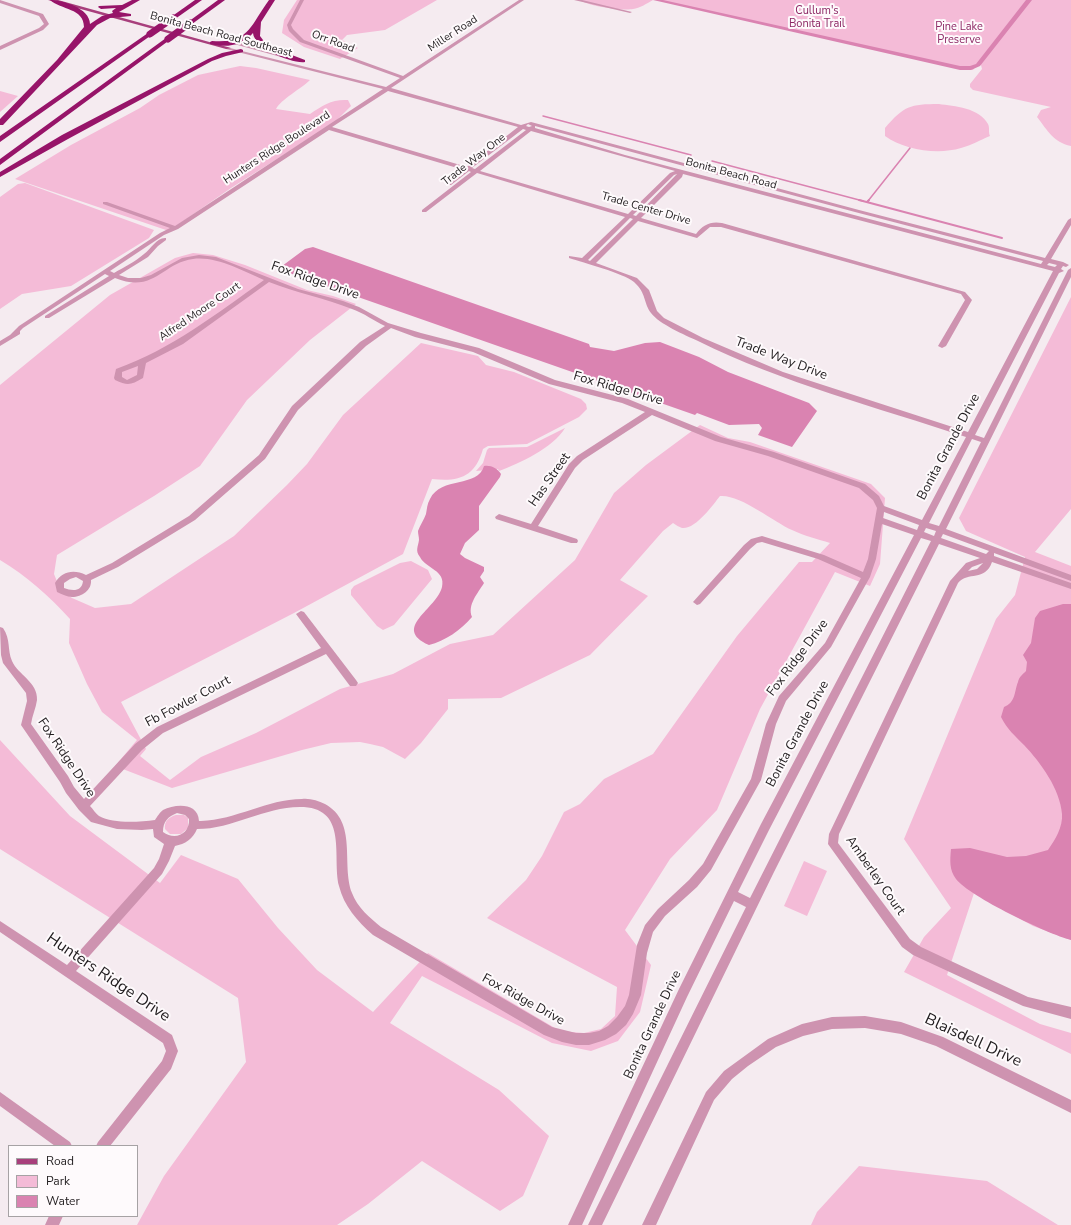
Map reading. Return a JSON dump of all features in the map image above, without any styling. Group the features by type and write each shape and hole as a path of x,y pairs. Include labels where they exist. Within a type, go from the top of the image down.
{"highway":[{"path":"52,0 77,10 85,16 87,25 82,35"},
{"path":"0,140 199,0"},
{"path":"0,163 222,0"},
{"path":"210,60 230,44 249,35 272,0"},
{"path":"101,7 134,1"},
{"path":"117,14 134,1"},
{"path":"0,123 94,23 108,15 128,15"},
{"path":"260,18 255,32 259,40 278,53 303,61"},
{"path":"212,43 230,44"},
{"path":"0,175 65,137 210,60 224,54 241,51"}],"main road":[{"path":"52,0 108,15"},
{"name":"Bonita Beach Road Southeast","path":"73,0 101,7 117,14 212,43"},
{"name":"Bonita Beach Road Southeast","path":"128,15 230,44"}],"street":[{"name":"Orr Road","path":"302,0 289,25 291,30 302,41 404,78"},
{"name":"Miller Road","path":"393,84 522,0"},
{"path":"576,0 630,12"},
{"path":"0,1 41,15 48,24 41,29 0,48"},
{"name":"Bonita Beach Road Southeast","path":"230,44 241,51 387,89"},
{"name":"Bonita Beach Road Southeast","path":"230,44 393,84"},
{"name":"Hunters Ridge Boulevard","path":"12,335 32,326 116,276 146,256 175,229 393,84"},
{"name":"Bonita Beach Road","path":"393,84 688,166 1047,260 1059,267 1071,271"},
{"name":"Bonita Beach Road","path":"387,89 681,172 1043,266 1059,267"},
{"name":"Trade Way One","path":"416,209 528,122"},
{"name":"Trade Way One","path":"424,211 536,124"},
{"name":"Trade Center Drive","path":"328,128 697,236 707,226 722,225 963,293 969,300 942,346"},
{"path":"592,263 680,176 681,172 688,166"},
{"path":"583,260 672,174 681,172"},
{"path":"106,203 175,229"},
{"path":"1043,266 1071,220"},
{"name":"Hunters Ridge Boulevard","path":"0,344 22,327 162,234 175,229"},
{"name":"Fox Ridge Drive","path":"105,272 129,280 145,279 184,260 203,256 214,258 304,293 341,302 390,326 476,350 552,382 607,396 652,411 718,439 771,454 862,486 876,498 881,508 872,559 866,577 828,645 782,699 771,724 756,780 707,867 699,878 662,911 648,930 641,955 635,995 630,1007 614,1029 602,1036 592,1039 573,1040 548,1031 367,924 353,907 344,886 339,827 335,818 328,810 319,805 306,803 283,805 220,823 195,825"},
{"name":"Trade Way Drive","path":"571,257 635,279 646,290 654,312 662,319 734,355 830,391 986,441"},
{"name":"Bonita Grande Drive","path":"575,1225 683,993 732,894 924,523 1059,267"},
{"path":"595,1225 753,905 1071,271"},
{"name":"Alfred Moore Court","path":"143,362 180,342 269,279"},
{"path":"86,578 115,565 192,518 262,457 295,408 363,344 390,326"},
{"name":"Has Street","path":"533,527 572,466 580,458 652,411"},
{"path":"881,508 942,530 990,554 1071,586"},
{"name":"Has Street","path":"499,517 574,541"},
{"path":"879,520 936,540 1071,578"},
{"path":"697,602 747,547 754,541 762,539 821,557 866,577"},
{"name":"Amberley Court","path":"990,554 986,566 980,572 961,576 954,581 834,834 833,844 906,943 917,951 1027,1002 1071,1013"},
{"path":"301,614 353,683"},
{"name":"Fox Ridge Drive","path":"0,630 5,641 8,663 30,691 32,699 26,716 26,725 83,807 95,819 105,823 142,826 158,824"},
{"name":"Fb Fowler Court","path":"83,807 102,789 142,743 160,730 327,649"},
{"path":"184,810 193,815 195,825 193,830 184,838 171,841 166,840 158,834 158,824 165,814 171,811 184,810"},
{"path":"69,971 158,871 164,862 171,841"},
{"path":"732,894 753,905"},
{"name":"Hunters Ridge Drive","path":"0,926 168,1038 172,1051 167,1065 103,1145"},
{"name":"Blaisdell Drive","path":"649,1225 710,1096 728,1075 744,1062 772,1043 802,1030 832,1023 864,1022 901,1028 939,1041 1071,1107"},
{"path":"0,1098 65,1145"}],"green space":[{"path":"297,0 437,0 385,30 347,35 342,40 358,48 340,59 304,47 282,33 284,20"},
{"path":"580,0 653,0 638,8 614,9 597,6"},
{"path":"656,0 1071,0 1071,146 1055,139 1037,117 1041,110 1051,107 973,90 970,87 970,84 982,69 980,61 973,70"},
{"path":"240,66 310,80 286,98 278,105 276,109 310,114 328,103 337,100 348,100 351,106 334,123 231,188 169,231 15,179 71,145 140,108 159,95 198,75"},
{"path":"0,91 18,96 0,112"},
{"path":"939,104 966,109 979,114 988,124 990,136 965,147 952,150 932,151 911,148 885,136 885,128 897,115 908,108 921,105"},
{"path":"25,183 154,230 149,238 71,286 22,294 0,309 0,197 18,184"},
{"path":"193,253 213,255 245,265 307,290 333,296 356,304 310,340 247,400 200,466 57,555 54,574 60,589 72,598 95,608 131,604 234,536 307,464 343,415 421,343 478,356 486,365 514,372 581,399 586,404 587,409 579,417 527,444 488,446 483,449 475,466 465,476 450,480 432,479 403,554 294,613 121,702 146,749 140,756 170,780 201,757 256,733 340,689 393,674 450,644 493,635 575,560 614,493 646,465 700,425 728,438 750,442 871,484 885,498 880,564 870,586 835,572 760,709 717,810 670,859 625,930 651,965 640,1012 618,1041 591,1051 552,1043 422,976 390,1023 499,1090 549,1136 523,1196 500,1211 422,1161 368,1204 337,1225 137,1225 164,1176 246,1062 238,998 0,849 0,740 70,816 160,883 181,855 238,879 278,928 317,970 373,1012 428,953 560,1031 584,1033 601,1029 615,1016 617,987 487,918 526,880 542,856 564,812 580,804 604,779 653,754 737,636 799,562 812,562 830,543 792,530 737,499 720,496 703,516 692,525 687,528 682,528 673,523 663,531 620,580 648,596 590,655 501,698 448,699 448,709 421,743 405,759 383,747 370,744 360,742 331,743 172,788 115,766 137,740 102,712 87,684 69,643 70,619 37,587 0,560 0,385 110,295 175,258"},
{"path":"1071,297 1071,509 1035,552 1071,566 1071,940 1033,926 974,893 947,975 1040,1024 1071,1033 1071,1054 904,972 924,937 951,908 904,839 996,619 1015,595 1025,557 966,531 959,518"},
{"path":"565,428 553,442 516,464 499,471 498,469 476,471 483,463 489,448 527,447"},
{"path":"411,561 428,570 432,579 394,625 383,630 377,626 351,595 351,590 354,586 400,563"},
{"path":"176,815 184,815 188,818 188,828 181,834 170,834 165,829 165,824 169,818"},
{"path":"804,861 827,871 807,916 784,906"},
{"path":"859,1166 987,1181 1058,1225 811,1225 817,1212"}],"water":[{"path":"313,247 589,344 590,347 614,351 645,343 660,342 699,357 728,372 809,403 817,411 792,447 758,435 762,428 759,424 729,425 697,413 695,415 278,269 305,249"},
{"path":"484,466 494,467 501,474 479,506 479,530 465,543 460,554 484,567 484,571 480,577 484,583 472,604 472,617 452,634 441,641 429,645 418,639 414,632 415,625 438,595 442,587 442,581 438,573 418,555 418,531 426,514 429,501 435,492 450,484 475,477 480,473"},
{"path":"1063,604 1071,604 1071,940 1028,923 992,905 964,887 954,876 950,861 951,849 970,848 1007,857 1026,856 1048,850 1058,833 1062,814 1058,795 1054,786 1037,760 1014,735 1001,717 1004,707 1013,700 1019,679 1026,671 1027,662 1023,655 1031,643 1035,618 1040,611"}],"waterway":[{"path":"656,0 960,68 971,68 978,65 1029,0"},
{"path":"543,116 691,155"},
{"path":"868,201 910,148"},
{"path":"712,161 863,201"},
{"path":"859,200 1002,238"}],"park label":[{"name":"Cullum's Bonita Trail","path":"817,17"},
{"name":"Pine Lake Preserve","path":"959,33"}]}
